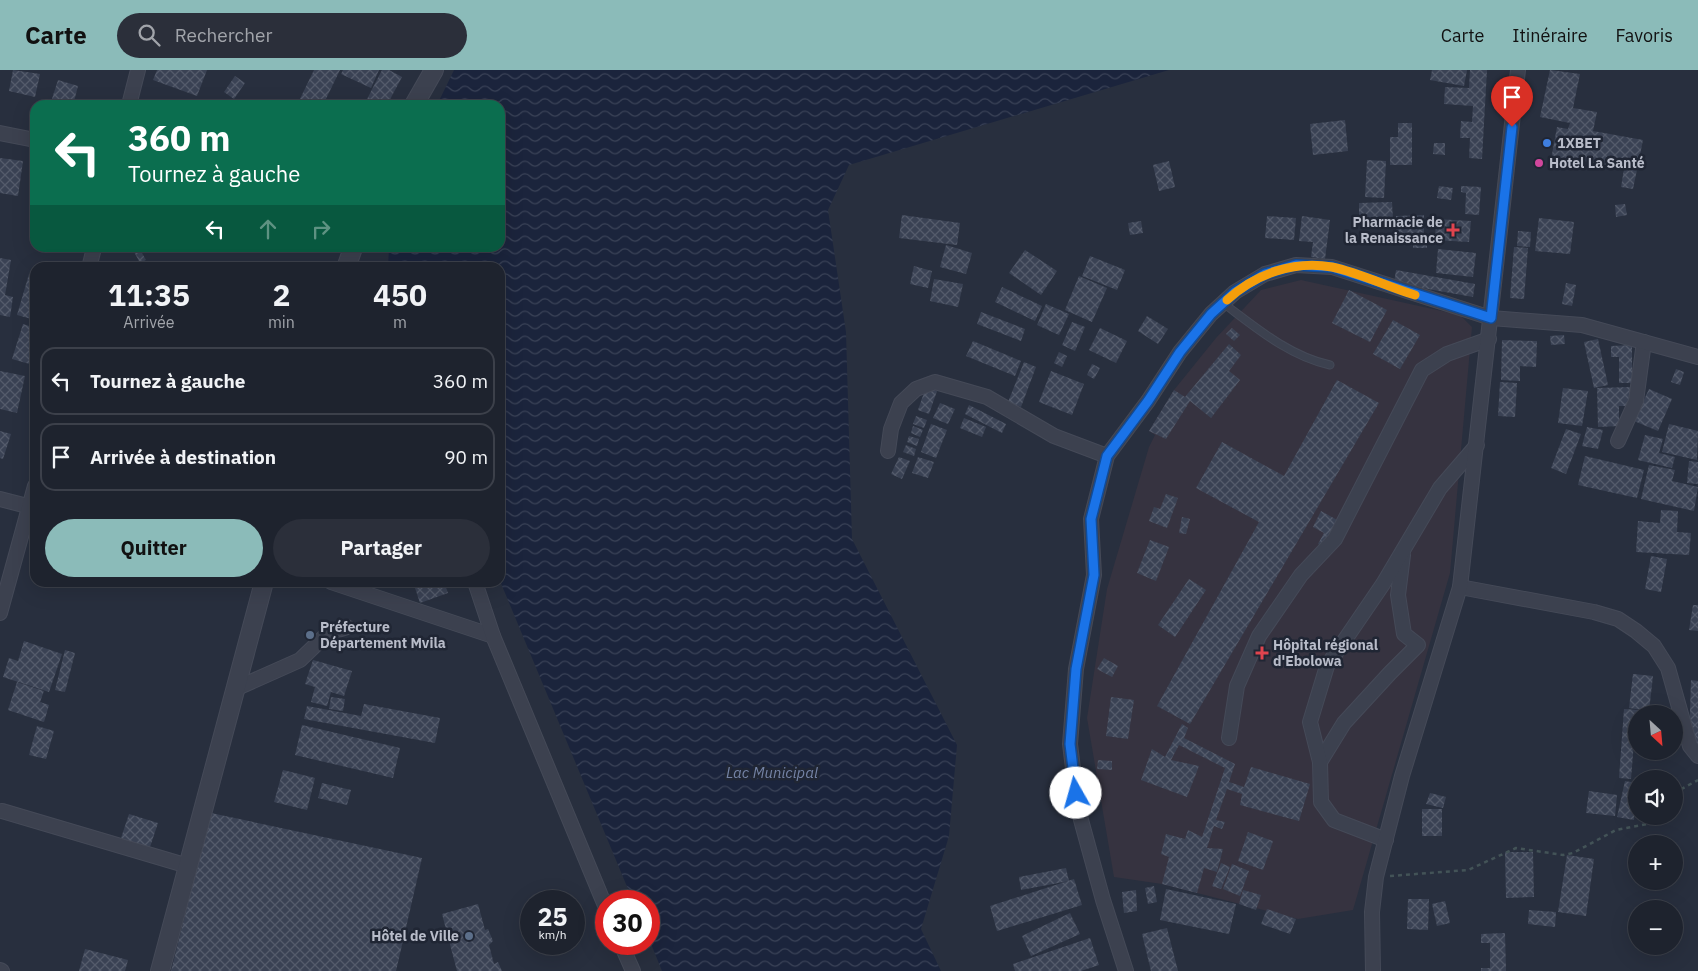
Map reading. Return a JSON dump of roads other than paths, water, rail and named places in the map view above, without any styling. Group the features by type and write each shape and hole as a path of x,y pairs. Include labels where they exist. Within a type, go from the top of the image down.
{"street":[{"path":"130,100 138,70"},
{"path":"417,100 434,70"},
{"path":"1373,971 1372,912 1376,877 1402,776 1460,587 1518,70"},
{"path":"0,133 30,139"},
{"path":"1126,971 1103,900 1078,810 1070,744 1076,669 1094,575 1091,519 1107,456 1148,401 1180,352 1211,314 1235,292 1265,274 1296,265 1332,267 1491,318 1582,325 1698,357"},
{"path":"1229,738 1237,686 1259,636 1301,574 1335,539 1422,370 1447,354 1489,339"},
{"path":"1618,441 1636,401 1644,342"},
{"path":"888,451 892,429 902,403 916,389 935,382 987,397 1054,436 1107,456"},
{"path":"1386,840 1334,820 1321,802 1320,762 1310,722 1327,666 1404,550 1440,488 1477,445"},
{"path":"0,498 30,506"},
{"path":"0,610 30,516"},
{"path":"1320,762 1344,724 1390,673 1418,646 1404,634 1398,595 1404,550"},
{"path":"160,971 263,587"},
{"path":"346,587 493,636"},
{"path":"477,587 493,636 599,890"},
{"path":"1460,587 1594,612 1618,619 1636,631 1654,646 1668,668 1690,746 1698,756"},
{"path":"235,689 300,660 328,633 347,627"},
{"path":"2,811 188,866"},
{"path":"626,955 633,971"}],"lane":[{"path":"1223,303 1263,333 1312,361 1330,364"}],"water":[{"name":"Lac Municipal","path":"454,70 1169,70 849,165 828,210 846,332 852,539 957,745 949,836 921,929 941,971 662,971 656,955 660,955 660,890 628,890 502,587 505,587 505,262 388,262 389,252 505,252 505,100 439,100"}],"place":[{"name":"1XBET","path":"1547,143"},
{"name":"Hotel La Santé","path":"1539,163"},
{"name":"Pharmacie de la Renaissance","path":"1453,230"},
{"name":"Préfecture Département Mvila","path":"310,635"},
{"name":"Hôpital régional d'Ebolowa","path":"1262,653"},
{"name":"Hôtel de Ville","path":"469,936"}]}
